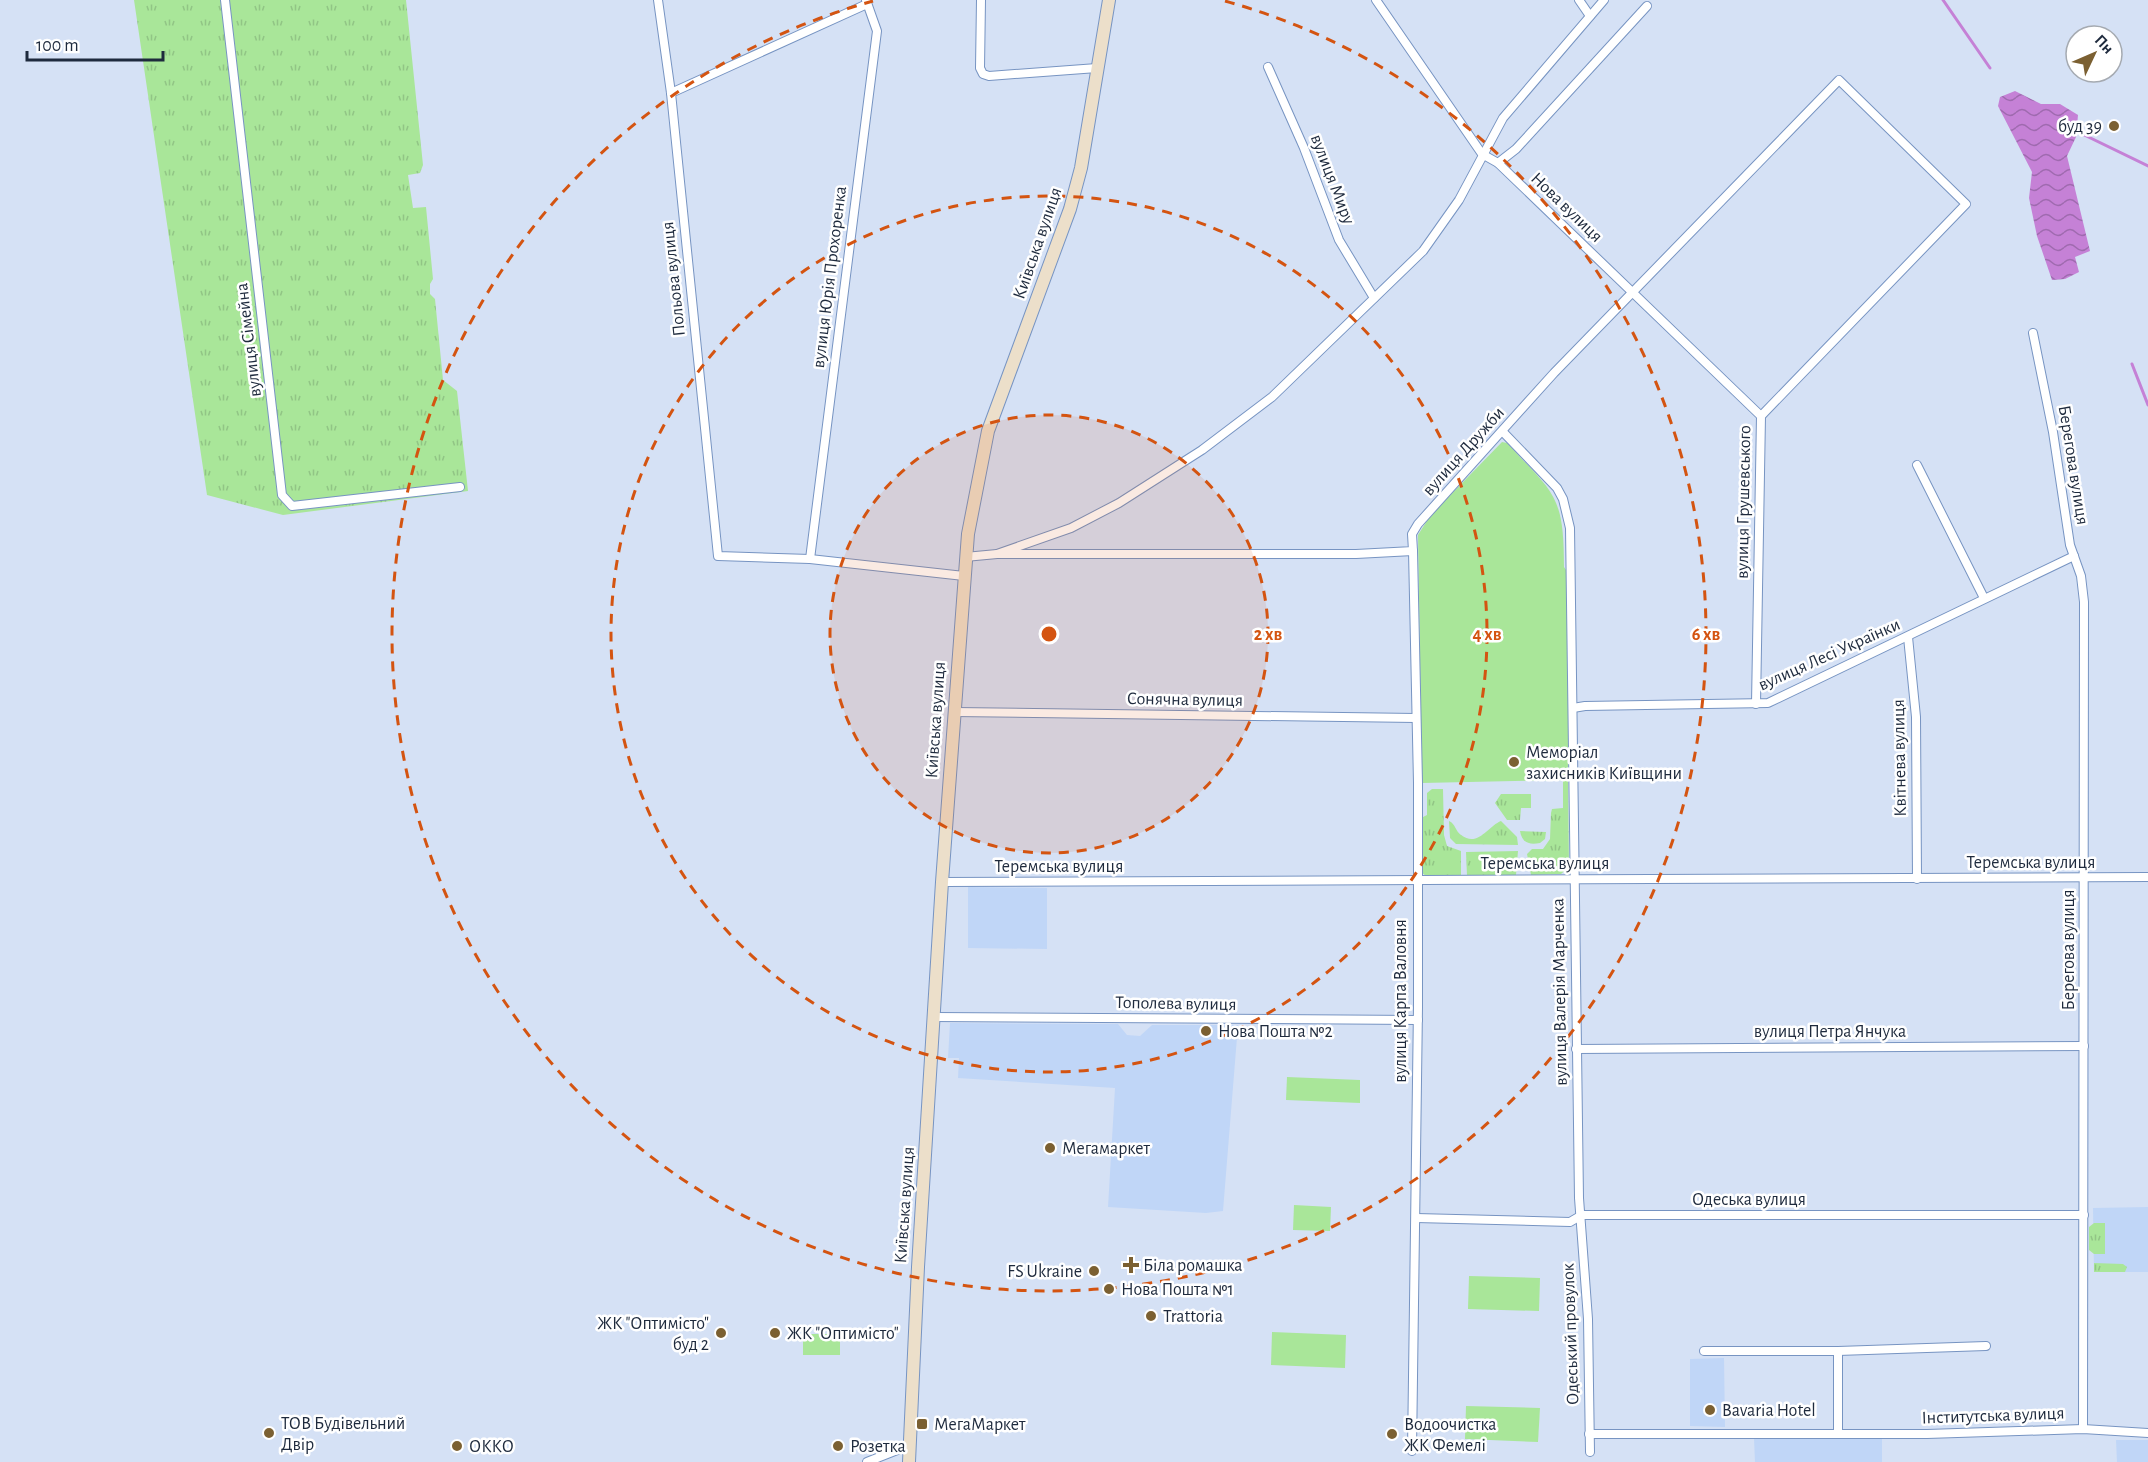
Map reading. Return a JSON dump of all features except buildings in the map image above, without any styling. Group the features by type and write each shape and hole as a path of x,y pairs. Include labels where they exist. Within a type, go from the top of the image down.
{"street":[{"name":"вулиця Сімейна","path":"225,0 282,495 292,506 460,487"},
{"name":"Польова вулиця","path":"658,0 671,93 718,555 810,559"},
{"path":"981,0 980,68 983,74 989,76 1097,68"},
{"name":"Київська вулиця","path":"909,1462 918,1267 965,557 988,431 1070,209 1081,168 1109,0"},
{"name":"Нова вулиця","path":"1376,0 1482,154 1498,163 1761,416"},
{"path":"1579,0 1590,16"},
{"path":"997,554 1071,528 1119,503 1202,450 1272,397 1423,251 1442,226 1482,154 1517,100 1604,0"},
{"path":"671,93 867,2"},
{"name":"вулиця Юрія Прохоренка","path":"810,559 877,31 867,2"},
{"path":"1498,163 1516,149 1647,6"},
{"name":"вулиця Миру","path":"1268,67 1304,148 1339,240 1374,298"},
{"name":"вулиця Грушевського","path":"1756,704 1761,416 1966,204 1839,80"},
{"name":"вулиця Дружби","path":"1413,551 1412,534 1418,524 1554,373 1839,80"},
{"name":"Берегова вулиця","path":"2033,333 2074,556 2081,576 2084,602 2084,1429"},
{"name":"вулиця Валерія Марченка","path":"1503,432 1557,488 1567,513 1572,573 1573,879 1579,1198 1582,1215"},
{"path":"1917,465 1984,598"},
{"path":"965,557 997,554 1356,554 1413,551"},
{"name":"вулиця Карпа Валовня","path":"1412,1450 1418,1020 1413,551"},
{"name":"вулиця Лесі Українки","path":"1573,708 1756,704 1777,699 2074,556"},
{"path":"810,559 964,576"},
{"name":"Квітнева вулиця","path":"1908,637 1916,717 1917,879"},
{"name":"Сонячна вулиця","path":"954,712 1416,718"},
{"name":"Теремська вулиця","path":"942,882 2148,877"},
{"name":"Тополева вулиця","path":"934,1017 1418,1020"},
{"name":"вулиця Петра Янчука","path":"1576,1049 2084,1046"},
{"name":"Одеська вулиця","path":"1416,1218 1570,1222 1582,1215 2084,1215"},
{"name":"Одеський провулок","path":"1582,1215 1588,1319 1590,1452"},
{"path":"1704,1351 1838,1351 1986,1346"},
{"path":"1838,1351 1838,1434"},
{"name":"Інститутська вулиця","path":"1589,1434 1838,1434 2084,1429 2148,1433"},
{"path":"867,1462 910,1444"}],"shaded area":[{"path":"968,887 1047,888 1047,949 968,948"},
{"path":"950,1023 1118,1024 1127,1035 1140,1036 1152,1025 1238,1025 1223,1211 1206,1213 1108,1207 1115,1088 958,1078 959,1058 948,1058"},
{"path":"2148,1207 2148,1272 2094,1272 2093,1208"},
{"path":"1724,1358 1725,1427 1690,1426 1690,1359"},
{"path":"1754,1438 1882,1439 1882,1462 1755,1462"},
{"path":"2116,1440 2148,1440 2148,1462 2117,1462"}],"green space":[{"path":"134,0 406,0 423,165 420,173 408,175 413,208 426,207 433,279 430,284 430,294 435,299 443,380 457,391 468,491 283,515 207,495"},
{"path":"1502,442 1507,443 1546,485 1558,509 1562,524 1564,567 1568,573 1568,780 1422,783 1418,535 1430,516"},
{"path":"1563,780 1568,780 1569,867 1561,874 1531,875 1527,854 1532,849 1543,849 1550,839 1552,809 1563,808"},
{"path":"1432,789 1443,789 1444,835 1447,846 1461,851 1461,876 1426,876 1421,872 1421,818 1427,815 1427,793"},
{"path":"1501,794 1531,794 1531,808 1521,808 1520,820 1507,820 1495,803"},
{"path":"1449,821 1461,835 1473,839 1478,838 1501,821 1517,837 1518,845 1456,844 1450,838"},
{"path":"1520,831 1546,832 1545,839 1540,843 1529,843 1524,841"},
{"path":"1518,851 1516,875 1467,876 1466,852"},
{"path":"1287,1077 1360,1080 1360,1103 1286,1100"},
{"path":"1294,1205 1331,1207 1330,1231 1293,1230"},
{"path":"2094,1223 2105,1223 2105,1254 2094,1254 2089,1250 2089,1227"},
{"path":"2094,1263 2123,1264 2127,1267 2125,1272 2094,1272"},
{"path":"1469,1276 1540,1278 1539,1311 1468,1309"},
{"path":"1272,1332 1346,1335 1345,1368 1271,1365"},
{"path":"803,1334 840,1334 840,1355 803,1355"},
{"path":"1466,1406 1540,1408 1538,1442 1465,1439"}],"water":[{"path":"2015,91 2041,104 2060,104 2078,115 2076,137 2067,156 2090,251 2075,257 2079,272 2065,279 2052,280 2037,236 2029,198 2032,172 1998,106 2000,97"}],"waterway":[{"path":"1943,0 1990,68"},
{"path":"2074,130 2148,166"},
{"path":"2132,364 2148,405"}],"place":[{"name":"буд 39","path":"2114,126"},
{"name":"Меморіал захисників Київщини","path":"1514,762"},
{"name":"Нова Пошта №2","path":"1206,1031"},
{"name":"Мегамаркет","path":"1050,1148"},
{"name":"Біла ромашка","path":"1131,1265"},
{"name":"FS Ukraine","path":"1094,1271"},
{"name":"Нова Пошта №1","path":"1109,1289"},
{"name":"Trattoria","path":"1151,1316"},
{"name":"ЖК \"Оптимісто\" буд 2","path":"721,1333"},
{"name":"ЖК \"Оптимісто\"","path":"775,1333"},
{"name":"Bavaria Hotel","path":"1710,1410"},
{"name":"МегаМаркет","path":"922,1424"},
{"name":"ТОВ Будівельний Двір","path":"269,1433"},
{"name":"Водоочистка ЖК Фемелі","path":"1392,1434"},
{"name":"ОККО","path":"457,1446"},
{"name":"Розетка","path":"838,1446"}]}
